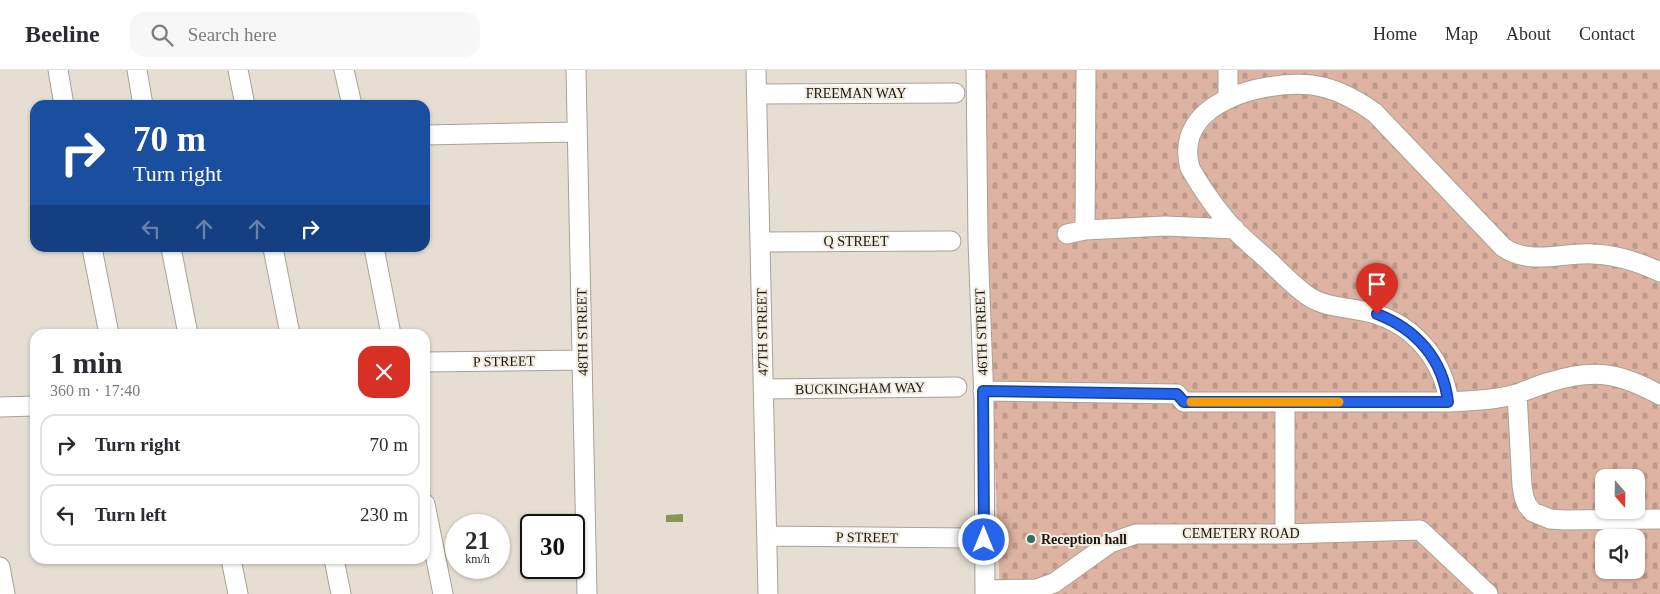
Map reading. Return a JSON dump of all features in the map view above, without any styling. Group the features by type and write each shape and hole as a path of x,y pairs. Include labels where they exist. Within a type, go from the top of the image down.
{"street":[{"path":"58,70 63,100"},
{"path":"137,70 142,100"},
{"path":"238,70 244,100"},
{"path":"344,70 351,100"},
{"name":"48TH STREET","path":"576,70 588,594"},
{"name":"47TH STREET","path":"756,70 768,594"},
{"name":"46TH STREET","path":"976,70 985,592"},
{"path":"1086,70 1076,232 1165,226 1235,229"},
{"path":"1228,70 1228,98"},
{"path":"1448,402 1447,391 1436,363 1429,350 1412,333 1400,324 1377,314 1314,300 1296,286 1225,219 1199,184 1187,159 1192,131 1206,113 1228,98 1245,91 1261,88 1314,85 1350,98 1375,113 1503,247 1511,253 1528,258 1582,253 1608,255 1638,263 1660,272"},
{"name":"FREEMAN WAY","path":"757,94 955,93"},
{"path":"430,135 577,132"},
{"name":"Q STREET","path":"760,242 951,241"},
{"path":"93,252 108,329"},
{"path":"172,252 187,329"},
{"path":"274,252 289,329"},
{"path":"375,252 390,329"},
{"name":"P STREET","path":"430,362 582,360"},
{"path":"983,391 1177,394 1184,402 1448,402 1492,399 1517,394 1566,377 1599,374 1631,380 1660,395"},
{"name":"BUCKINGHAM WAY","path":"763,389 957,387"},
{"path":"1517,394 1522,486 1527,506 1533,512 1550,519 1564,520 1660,519"},
{"path":"1285,402 1285,534"},
{"path":"0,407 30,406"},
{"path":"430,529 443,594"},
{"name":"CEMETERY ROAD","path":"985,592 1037,589 1054,583 1064,585 1110,543 1136,534 1285,534 1420,530 1488,594"},
{"name":"P STREET","path":"767,536 968,538"},
{"path":"232,564 238,594"},
{"path":"335,564 341,594"},
{"path":"0,567 5,594"}],"green space":[{"path":"974,70 1660,70 1660,594 1000,594 985,200"}],"shaded area":[{"path":"683,514 683,522 666,522 666,515"}],"slow traffic":[{"path":"1191,402 1339,402"}],"place":[{"name":"Reception hall","path":"1031,539"}],"route":[{"path":"984,540 983,391 1177,394 1184,402 1448,402 1443,379 1429,350 1400,324 1377,314"}]}
